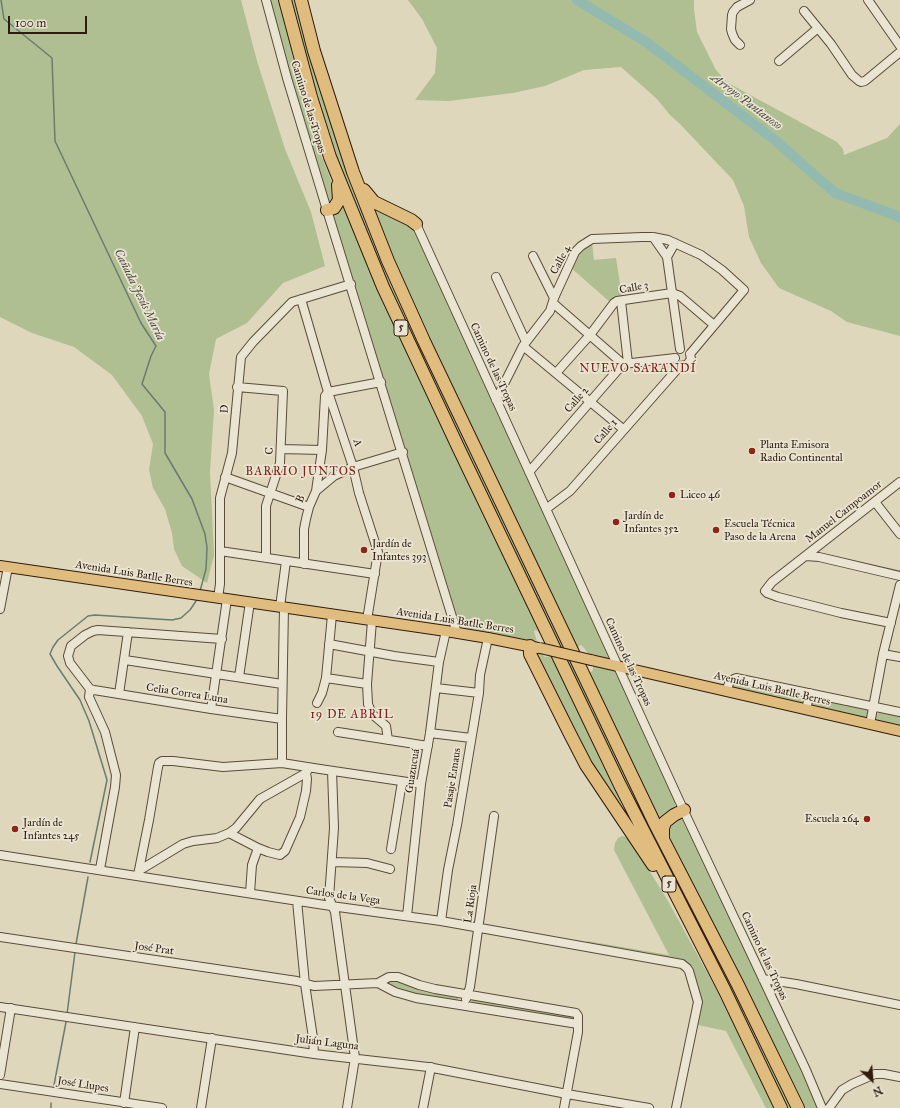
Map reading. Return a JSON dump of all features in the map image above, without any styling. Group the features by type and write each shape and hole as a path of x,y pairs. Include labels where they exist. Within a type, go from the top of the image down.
{"highway":[{"name":"5","path":"285,0 311,97 335,168 383,287 410,347 616,778 728,998 781,1108"},
{"name":"5","path":"301,0 314,51 353,172 388,261 424,341 663,840 738,985 798,1108"},
{"path":"327,210 334,208 339,200 335,168"},
{"path":"353,172 374,202 411,220 416,224"},
{"path":"535,647 530,651 534,661 586,765 679,904"},
{"path":"663,840 662,828 666,822 674,815 684,810"}],"main road":[{"name":"Avenida Luis Batlle Berres","path":"4,566 488,638 535,647 900,731"}],"street":[{"name":"Camino de las Tropas","path":"266,0 281,57 327,210 351,284 457,633"},
{"path":"740,45 735,40 731,29 732,12 737,7 750,0"},
{"path":"868,0 900,46"},
{"path":"804,11 858,81 864,81 900,52"},
{"path":"779,61 818,28"},
{"name":"Camino de las Tropas","path":"416,224 617,666 806,1070 822,1108"},
{"path":"653,237 667,257 680,349 675,358"},
{"name":"Calle 4","path":"496,400 524,344 550,311 575,252 587,241 592,239 653,237 675,243 702,254 744,290 714,325"},
{"path":"667,257 675,243"},
{"path":"533,256 554,300 590,335 626,363 675,358"},
{"path":"496,277 524,344 623,429"},
{"name":"D","path":"211,709 222,639 217,598 220,584 220,498 232,453 240,361 243,353 292,302 351,284"},
{"path":"672,292 680,296 714,325 690,354"},
{"name":"Calle 3","path":"556,373 590,335 614,303 672,292"},
{"name":"A","path":"301,299 328,392 353,466 359,493 378,552 370,620 370,652 367,684 368,704 370,711 386,726 388,740"},
{"path":"621,301 626,363"},
{"path":"675,358 680,366 687,365 691,359 690,354 686,350 680,349"},
{"name":"Calle 2","path":"529,472 626,363"},
{"name":"Calle 1","path":"546,509 570,491 680,366"},
{"path":"316,491 322,450 325,396 328,392 380,382"},
{"name":"C","path":"237,387 283,391 280,463 266,506 266,558"},
{"path":"281,449 322,450"},
{"name":"B","path":"304,564 304,529 309,507 316,491 334,476 353,466 402,452"},
{"path":"225,478 309,507"},
{"name":"Manuel Campoamor","path":"890,623 785,598 767,593 765,591 772,582 900,482"},
{"path":"875,502 900,534"},
{"path":"220,551 375,574"},
{"path":"806,556 819,557 900,576"},
{"path":"282,762 282,607 286,561"},
{"path":"0,608 4,566"},
{"path":"870,724 890,623 898,608 900,585"},
{"path":"239,677 250,602"},
{"path":"317,703 326,678 332,614"},
{"path":"100,870 116,776 105,732 89,697 90,688 70,663 68,656 71,646 92,631 98,630 222,639"},
{"name":"Guazucuá","path":"407,916 421,784 430,733 439,662 446,631"},
{"path":"119,694 128,632"},
{"name":"Pasaje Emaus","path":"440,921 479,693 480,676 488,638"},
{"path":"329,644 370,652 439,662"},
{"path":"883,654 900,657"},
{"path":"125,660 282,684"},
{"path":"326,678 367,684"},
{"path":"726,691 730,681 736,678 900,712"},
{"name":"Celia Correa Luna","path":"90,688 211,709 282,719"},
{"path":"436,688 479,693"},
{"path":"806,709 810,693"},
{"path":"338,732 428,746"},
{"path":"430,733 471,738"},
{"path":"139,873 158,767 160,762 164,760 223,767 282,762 308,770 332,771 421,784"},
{"path":"139,873 183,844 193,841 217,838 229,833 236,828 263,797 308,770"},
{"path":"229,833 258,848 280,854 285,851 300,817 306,791 308,770"},
{"path":"332,771 334,824 329,898 331,906 335,912 355,1058 347,1108"},
{"path":"391,848 402,782"},
{"name":"La Rioja","path":"465,1006 470,987 494,816"},
{"path":"250,893 252,865 258,848"},
{"name":"Carlos de la Vega","path":"0,855 100,870 139,873 297,901 440,921 682,964 689,971 698,1002 676,1108"},
{"path":"332,862 364,862 390,869"},
{"path":"297,901 305,984 314,1054"},
{"name":"José Prat","path":"0,937 297,981 314,986 378,983"},
{"path":"378,983 389,977 398,977 419,986 576,1013 578,1016 576,1050 564,1108"},
{"path":"763,979 796,984 900,1005"},
{"path":"378,983 403,995 578,1024"},
{"name":"Julián Laguna","path":"0,1007 314,1054 431,1067 567,1094 649,1108"},
{"path":"0,1075 11,1008"},
{"path":"124,1103 135,1027"},
{"path":"201,1108 212,1038"},
{"path":"423,1108 431,1067"},
{"path":"829,1108 842,1090 852,1084 875,1074 900,1077"},
{"name":"José Llupes","path":"0,1084 162,1108"}],"green space":[{"path":"0,0 241,0 257,61 285,149 311,212 325,266 283,283 247,323 216,339 209,374 214,410 210,472 214,555 207,583 182,566 174,549 172,533 165,509 153,488 149,470 153,444 142,416 112,375 74,347 32,333 0,317"},
{"path":"269,0 279,0 303,98 321,155 335,190 336,195 331,202 327,200"},
{"path":"290,0 297,0 344,158 794,1108 785,1108 674,885 399,313 344,183 323,120"},
{"path":"408,0 694,0 697,32 716,70 728,83 837,142 843,149 844,155 887,138 900,124 900,336 847,322 831,311 779,288 761,263 749,237 744,206 733,180 670,115 657,99 621,67 584,70 545,86 513,93 449,101 415,100 435,73 437,48 422,19"},
{"path":"368,200 415,229 609,656 608,660 589,655 581,645 579,646 578,652 393,264"},
{"path":"344,201 349,220 383,301 543,636 536,630 534,631 537,642 465,628 458,620 333,214"},
{"path":"592,243 594,260 616,258 622,297 611,303 570,267 576,255 584,246"},
{"path":"538,653 541,653 545,657 552,656 622,805 644,846 575,737 537,655"},
{"path":"593,665 616,671 675,800 673,811 661,825 589,672 593,670"},
{"path":"738,684 869,710 869,718 731,688 732,685"},
{"path":"881,712 900,714 900,726 875,721 877,714"},
{"path":"679,818 685,821 818,1108 803,1108 666,833 665,828"},
{"path":"622,836 627,837 631,841 668,901 715,987 775,1108 766,1108 726,1031 698,1025 697,1021 701,1011 701,999 698,986 687,961 586,945 587,941 669,955 614,850 615,843 618,838"},
{"path":"394,979 458,997 458,1001 412,996 386,983 387,981"},
{"path":"473,999 575,1015 577,1020 473,1004 471,1002"}],"waterway":[{"name":"Cañada Jesús María","path":"1,0 4,19 52,58 55,141 141,323 156,346 151,356 142,384 165,412 165,453 192,499 205,534 207,548 206,569 200,591"},
{"name":"Arroyo Pantanoso","path":"577,0 646,42 776,141 835,193 900,218"},
{"name":"Cañada Jesús María","path":"90,862 107,780 89,721 80,700 50,654 58,640 88,616 95,615 172,620 181,618 190,610 198,598"},
{"name":"Cañada Jesús María","path":"76,944 88,877"},
{"name":"Cañada Jesús María","path":"67,1014 75,952"},
{"name":"Cañada Jesús María","path":"54,1085 66,1022"},
{"path":"51,1103 51,1108"}],"place":[{"name":"Planta Emisora Radio Continental","path":"752,451"},
{"name":"Liceo 46","path":"672,495"},
{"name":"Jardín de Infantes 352","path":"616,522"},
{"name":"Escuela Técnica Paso de la Arena","path":"716,530"},
{"name":"Jardín de Infantes 393","path":"364,550"},
{"name":"Escuela 264","path":"867,819"},
{"name":"Jardín de Infantes 245","path":"15,829"}],"district":[{"name":"NUEVO SARANDÍ","path":"638,369"},
{"name":"BARRIO JUNTOS","path":"301,472"},
{"name":"19 DE ABRIL","path":"352,715"}]}
